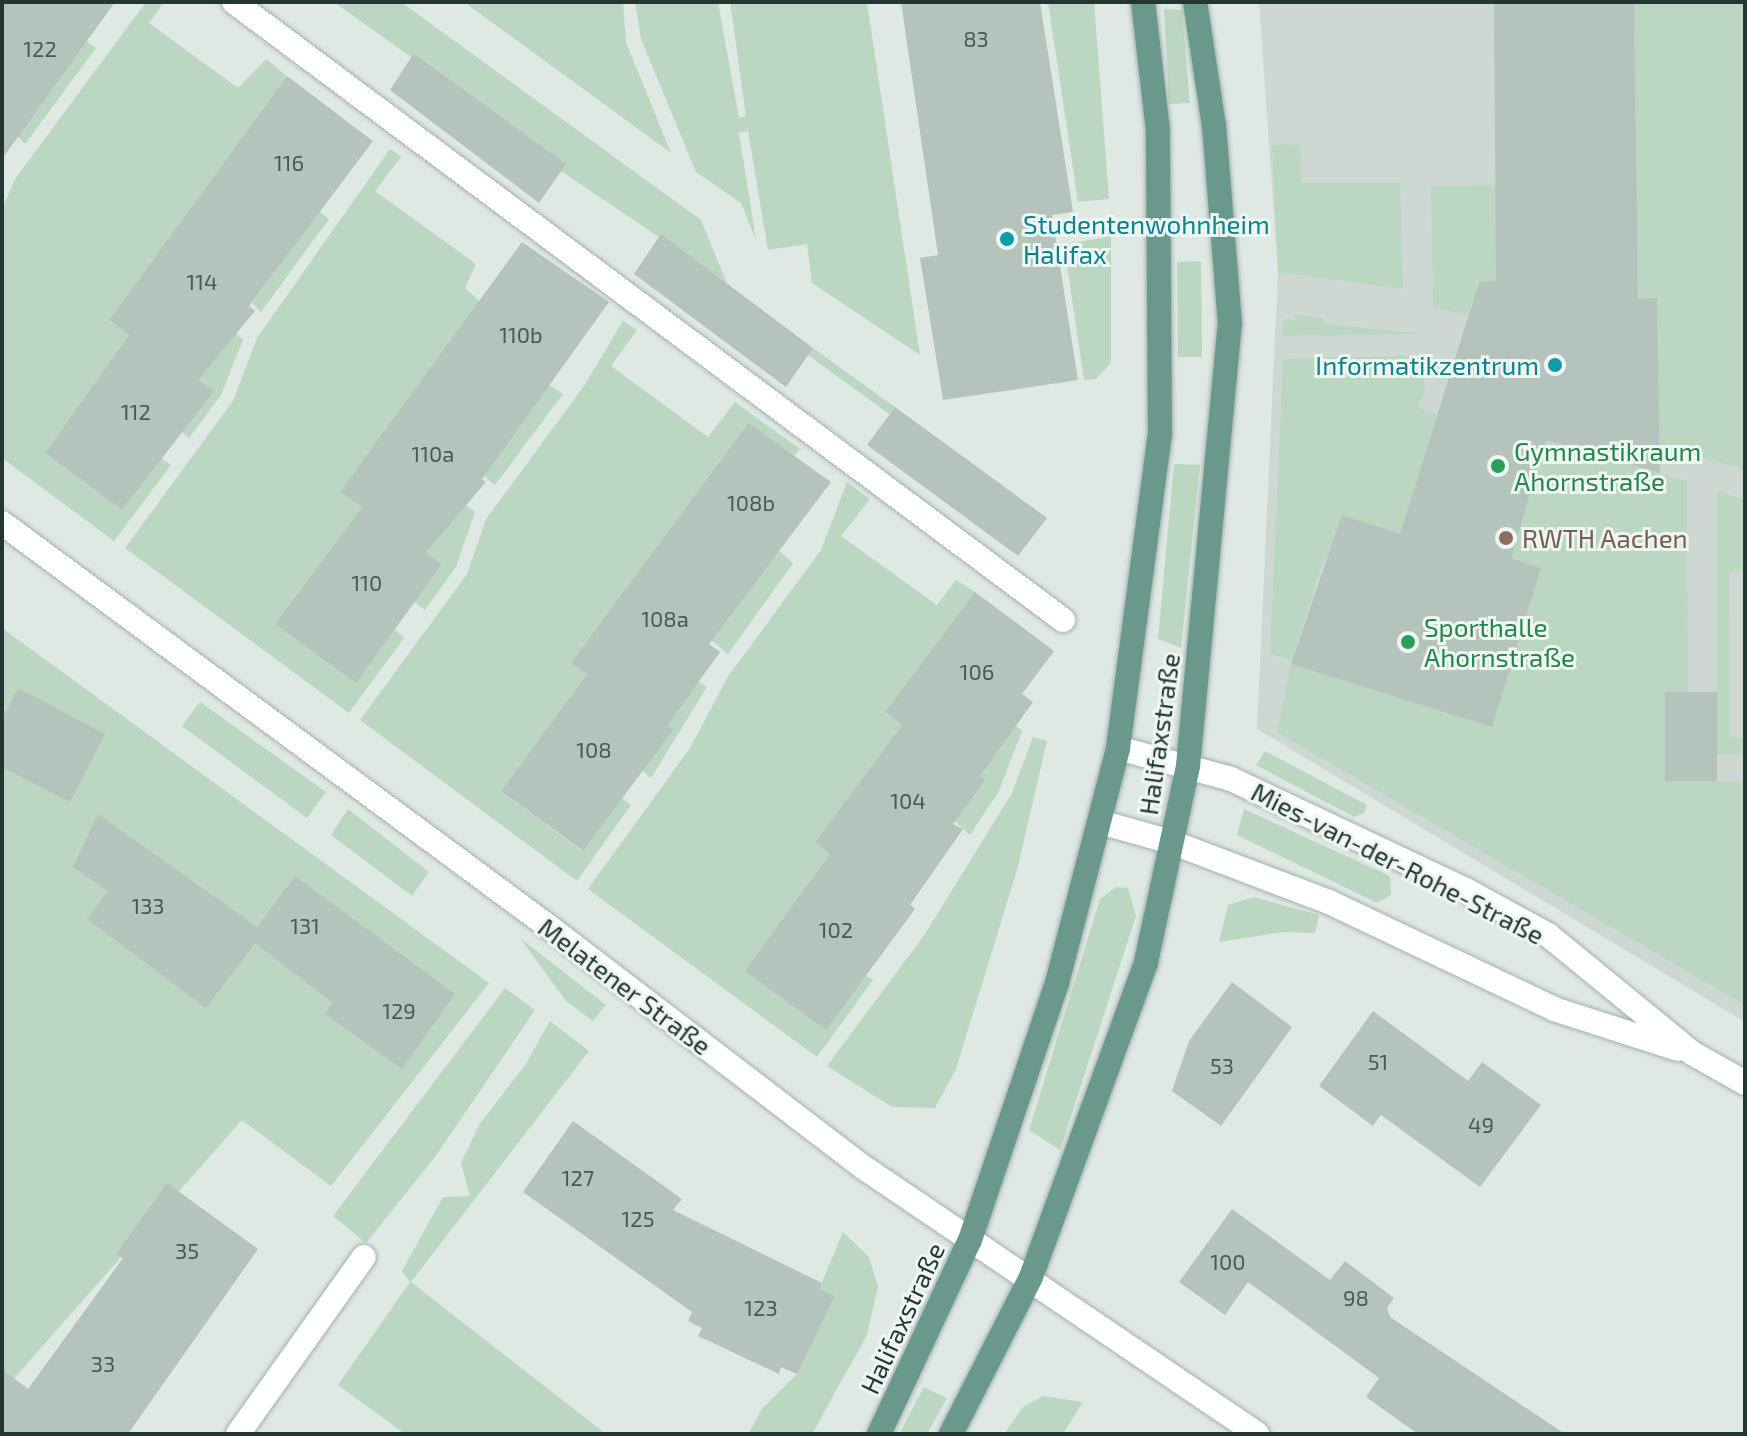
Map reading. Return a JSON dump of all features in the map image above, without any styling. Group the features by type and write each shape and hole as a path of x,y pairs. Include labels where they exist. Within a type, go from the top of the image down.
{"main road":[{"name":"Halifaxstraße","path":"879,1434 970,1240 1057,983 1118,748 1160,434 1158,131 1143,2"},
{"name":"Halifaxstraße","path":"951,1434 1031,1277 1146,962 1188,766 1230,324 1214,126 1195,2"}],"street":[{"path":"234,2 1063,620"},
{"name":"Melatener Straße","path":"2,523 553,930 863,1167 970,1240 1031,1277 1257,1434"},
{"name":"Mies-van-der-Rohe-Straße","path":"1118,748 1188,766 1299,808 1548,935 1692,1053 1745,1083"},
{"name":"Mies-van-der-Rohe-Straße","path":"1100,822 1171,842 1329,902 1554,1009 1692,1053"},
{"path":"238,1434 364,1257"}],"shaded area":[{"name":"RWTH Aachen","path":"1259,2 1745,2 1745,1022 1257,729 1278,272"}],"green space":[{"path":"146,2 164,2 149,23 238,88 266,59 287,76 109,320 129,335 45,453 122,510 161,458 171,465 114,541 2,458 2,209 15,179"},
{"path":"334,2 401,2 701,220 727,283 561,171 565,164 415,53 411,57"},
{"path":"464,2 623,2 626,42 671,153"},
{"path":"635,2 718,2 739,118 746,116 730,2 867,2 920,355 812,283 807,244 768,250 748,131 739,133 756,240 741,203 696,172 641,39"},
{"path":"1048,2 1094,2 1109,199 1078,202"},
{"path":"1634,2 1745,2 1745,470 1643,439 1656,298 1638,299"},
{"path":"1164,9 1182,10 1190,103 1169,104"},
{"path":"85,40 96,48 25,144 17,136"},
{"path":"1300,144 1301,183 1400,183 1403,289 1278,272 1272,145"},
{"path":"390,149 401,157 375,191 476,264 465,288 481,302 341,492 362,507 275,624 356,682 394,629 404,638 349,713 125,548 233,401 257,338"},
{"path":"1496,185 1496,281 1476,282 1478,301 1473,300 1468,315 1433,307 1431,186"},
{"path":"319,211 329,219 261,312 252,303"},
{"path":"1111,236 1111,363 1096,379 1084,380 1064,245"},
{"path":"1201,261 1202,357 1178,357 1177,262"},
{"path":"1295,315 1323,318 1323,323 1420,334 1283,336 1284,319 1295,320"},
{"path":"623,321 637,330 611,366 708,437 735,402 800,449 794,456 747,424 572,662 587,674 501,791 582,851 620,797 631,805 577,881 360,720 467,574 486,519 584,386"},
{"path":"232,330 243,340 221,395 189,438 182,432 196,379"},
{"path":"813,348 895,407 889,414 808,355"},
{"path":"1422,355 1425,391 1418,408 1437,415 1400,534 1323,561 1292,661 1270,654 1283,359"},
{"path":"549,385 563,394 495,485 483,475"},
{"path":"1546,440 1687,481 1688,692 1666,692 1665,781 1745,781 1745,1005 1277,732 1291,664 1492,726 1541,568 1510,558"},
{"path":"1174,464 1200,465 1181,648 1158,639"},
{"path":"847,482 870,499 841,536 937,605 956,580 975,592 885,712 902,725 815,842 830,854 746,971 864,975 873,980 817,1057 588,889 690,748 727,678 821,550"},
{"path":"1717,491 1745,500 1745,571 1729,571 1730,737 1745,738 1745,755 1717,755"},
{"path":"462,502 475,512 456,567 425,610 414,602 442,564 426,552"},
{"path":"777,549 793,563 728,654 711,640"},
{"path":"2,628 489,983 331,1186 242,1120 2,1392"},
{"path":"686,673 707,687 651,778 640,769 672,730 655,716"},
{"path":"200,702 326,792 307,818 182,726"},
{"path":"1005,717 1022,731 999,791 970,835 955,821 986,781 969,767"},
{"path":"1033,737 1047,741 1017,870 956,1069 935,1108 892,1107 827,1066 925,934 1012,793"},
{"path":"1265,751 1367,805 1364,813 1354,817 1256,765"},
{"path":"348,809 429,872 412,896 331,835"},
{"path":"1244,809 1390,876 1391,895 1377,903 1237,835"},
{"path":"1116,887 1128,888 1136,916 1060,1150 1029,1130 1100,899"},
{"path":"1254,897 1319,915 1315,933 1283,932 1219,942 1228,905"},
{"path":"520,938 606,1005 593,1021 566,1001"},
{"path":"505,988 535,1010 435,1157 366,1243 333,1216"},
{"path":"550,1021 589,1051 411,1282 606,1434 405,1434 338,1385 410,1282 402,1271 443,1197 470,1196 461,1163 479,1125 525,1065"},
{"path":"843,1232 869,1257 878,1287 867,1335 812,1434 748,1434 762,1409 797,1374 835,1296 819,1289"},
{"path":"924,1387 947,1398 927,1434 899,1434"},
{"path":"1043,1396 1083,1402 1063,1434 1004,1434 1023,1407"}],"building":[{"path":"2,2 115,2 2,159"},
{"name":"Studentenwohnheim Halifax","path":"901,2 1040,2 1073,212 1052,215 1078,380 943,400 920,258 938,255"},
{"path":"1494,2 1634,2 1638,299 1657,298 1660,473 1546,440 1511,558 1541,568 1492,727 1291,664 1342,515 1400,534 1479,282 1496,281"},
{"path":"414,53 566,164 539,203 390,90"},
{"path":"287,76 373,141 249,306 255,311 198,380 214,391 122,510 45,453 129,335 109,320"},
{"path":"661,234 813,348 786,387 634,274"},
{"path":"522,242 609,302 482,479 486,482 426,552 442,564 356,683 275,624 362,507 340,492"},
{"path":"895,407 1047,518 1018,556 867,445"},
{"path":"748,423 831,482 709,644 720,652 667,726 673,730 583,851 501,791 587,674 571,663"},
{"path":"975,592 1054,651 1022,694 1033,702 980,776 986,780 953,824 963,829 910,905 915,909 826,1030 745,971 830,854 815,842 902,725 885,712"},
{"path":"18,688 105,734 70,802 2,767 2,720"},
{"path":"1665,692 1717,692 1717,781 1665,781"},
{"path":"98,814 257,927 295,876 455,994 402,1069 325,1014 333,1003 255,943 206,1008 87,919 108,891 73,867"},
{"path":"1232,982 1292,1027 1221,1126 1172,1091 1189,1041"},
{"path":"1373,1011 1468,1081 1482,1062 1541,1105 1480,1187 1381,1115 1373,1126 1319,1086"},
{"path":"573,1121 682,1199 673,1210 822,1283 819,1289 835,1296 797,1374 781,1367 779,1374 698,1336 702,1328 688,1321 692,1312 523,1192"},
{"path":"167,1183 258,1249 128,1434 2,1434 2,1369 28,1389 123,1258 116,1254"},
{"path":"1232,1209 1330,1280 1345,1261 1394,1298 1387,1308 1390,1317 1565,1434 1418,1434 1366,1397 1379,1378 1248,1282 1225,1315 1179,1282"}],"place":[{"name":"Studentenwohnheim Halifax","path":"1007,239"},
{"name":"Informatikzentrum","path":"1555,365"},
{"name":"Gymnastikraum Ahornstraße","path":"1498,466"},
{"name":"RWTH Aachen","path":"1506,538"},
{"name":"Sporthalle Ahornstraße","path":"1408,642"}]}
